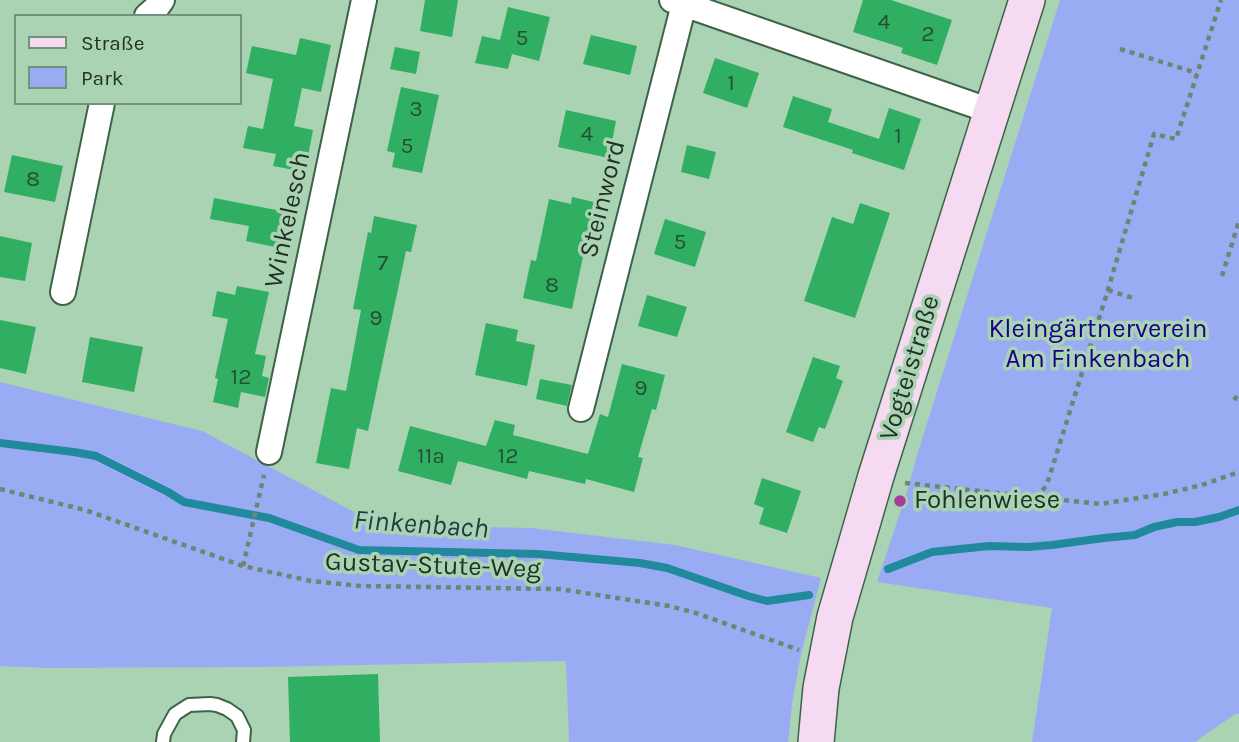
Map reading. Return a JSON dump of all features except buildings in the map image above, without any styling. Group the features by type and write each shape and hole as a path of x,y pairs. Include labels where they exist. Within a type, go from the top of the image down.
{"street":[{"path":"149,14 162,0"},
{"name":"Winkelesch","path":"270,452 364,0"},
{"name":"Vogteistraße","path":"816,742 826,660 835,617 876,476 1027,0"},
{"path":"678,2 991,111"},
{"name":"Steinword","path":"581,409 678,2"},
{"path":"63,292 102,105"}],"lane":[{"path":"163,742 164,734 175,714 189,705 210,704 237,716 244,730 243,742"}],"path":[{"path":"1036,498 1049,478 1154,134 1176,139 1221,0"},
{"path":"1120,49 1197,73"},
{"path":"1222,276 1239,221"},
{"path":"1108,290 1133,298"},
{"path":"1234,400 1239,394"},
{"path":"876,476 910,484 1100,504 1164,494 1239,472"},
{"name":"Gustav-Stute-Weg","path":"0,489 85,510 243,566 311,581 360,586 559,589 645,602 696,613 826,660"},
{"path":"243,566 260,494"}],"green space":[{"name":"Kleingärtnerverein Am Finkenbach","path":"1060,0 1239,0 1239,714 1235,714 1195,742 1032,742 1052,608 877,582"},
{"path":"0,382 202,431 379,525 531,528 675,545 821,578 801,654 788,742 569,742 566,661 261,667 0,666"}],"waterway":[{"name":"Finkenbach","path":"0,443 96,456 184,502 269,518 359,550 538,554 640,563 667,568 767,601 809,595"},
{"name":"Finkenbach","path":"888,569 932,552 989,546 1052,545 1135,535 1154,527 1177,522 1195,522 1239,510"}],"place":[{"name":"Fohlenwiese","path":"900,501"}]}
